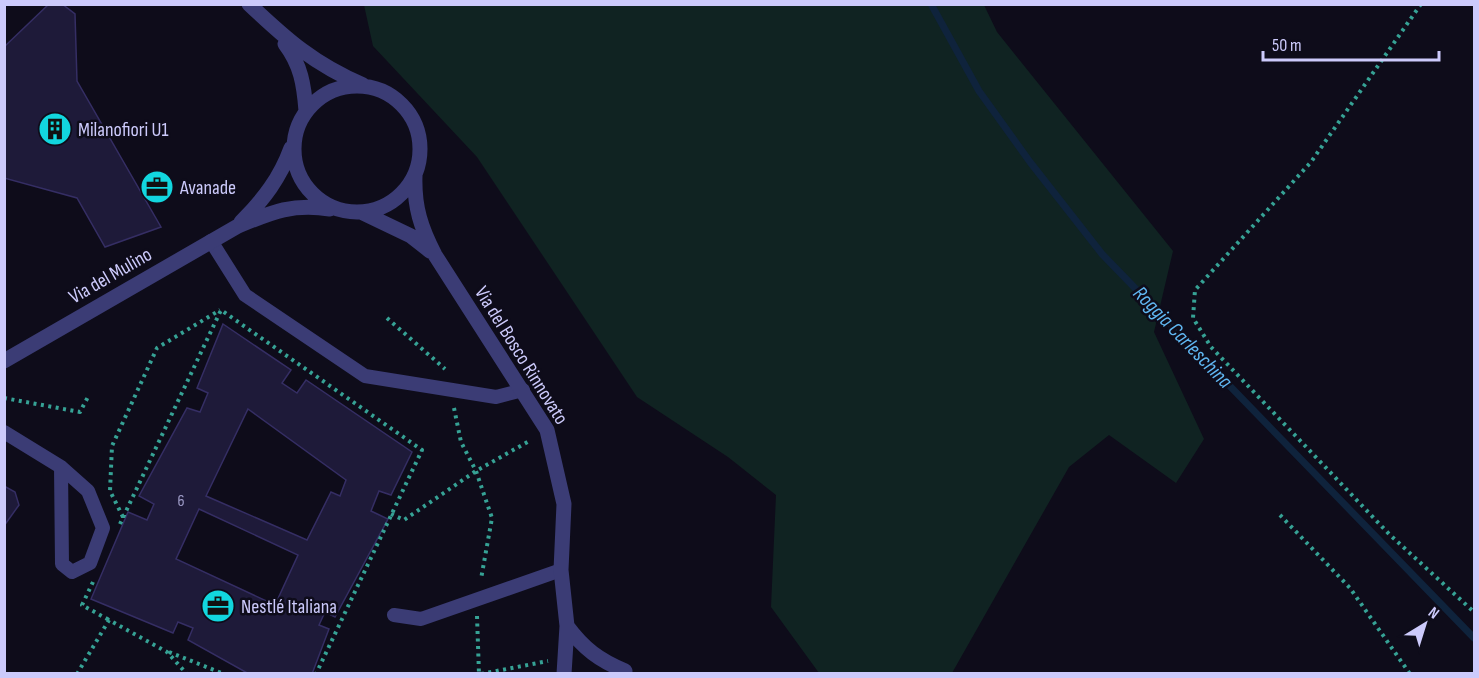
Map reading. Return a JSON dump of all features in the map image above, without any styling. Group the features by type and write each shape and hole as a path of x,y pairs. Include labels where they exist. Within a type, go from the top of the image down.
{"street":[{"path":"249,4 298,50 369,87 387,93 402,105 413,120 420,148 415,176 406,190 393,202 378,210 362,213 339,210 319,201 304,185 295,165 294,142 298,126 306,111 319,98 334,90 351,86 369,87"},
{"path":"269,23 295,57 304,82 306,111"},
{"name":"Via del Mulino","path":"238,226 266,196 282,173 294,142"},
{"name":"Via del Bosco Rinnovato","path":"415,176 414,203 420,225 435,255 547,430 564,504 561,570 567,626 564,666"},
{"name":"Via del Mulino","path":"4,361 238,226 276,211 305,205 339,210"},
{"name":"Via del Bosco Rinnovato","path":"362,213 387,222 411,236 435,255"},
{"path":"567,626 582,646 596,658 625,673"}],"lane":[{"path":"211,241 245,295 365,376 496,397 523,390"},
{"path":"4,432 61,467 88,491 103,528 90,563 72,572 62,564 61,467"},
{"path":"394,615 421,619 561,570"}],"path":[{"path":"1421,4 1311,162 1195,290 1192,318 1211,347 1365,509 1474,612"},
{"path":"221,309 422,450 316,674"},
{"path":"123,518 110,491 112,446 157,348 221,309"},
{"path":"119,527 221,309"},
{"path":"387,318 446,370 461,442 476,471 492,519 477,600 480,674 564,666"},
{"path":"4,398 80,412 89,395"},
{"path":"391,514 404,520 476,471 547,430"},
{"path":"1280,514 1350,588 1410,674"},
{"path":"96,576 82,605 167,652 224,674"},
{"path":"76,674 110,620"},
{"path":"167,652 187,674"}],"green space":[{"path":"364,5 984,5 997,32 1173,251 1154,332 1204,439 1176,483 1109,435 1069,467 952,673 819,673 771,607 776,495 728,457 637,397 477,157 373,46"}],"building":[{"name":"Milanofiori U1","path":"49,4 62,4 75,14 77,81 161,227 105,247 77,198 4,178 4,47"},
{"path":"223,324 291,370 282,383 297,393 306,380 412,452 391,495 379,491 371,511 388,519 335,617 325,612 319,625 329,629 312,674 249,674 188,640 193,628 178,622 173,633 91,599 128,512 147,520 154,504 139,496 187,408 200,412 208,393 197,388","holes":["248,409 346,480 340,496 331,492 307,540 206,496","199,509 298,555 275,605 176,559"]},
{"path":"4,486 15,492 19,505 4,526"}],"waterway":[{"name":"Roggia Carleschina","path":"931,4 979,91 1030,162 1102,254 1474,638"}],"place":[{"name":"Milanofiori U1","path":"55,129"},
{"name":"Avanade","path":"157,187"},
{"name":"Nestlé Italiana","path":"218,606"}]}
